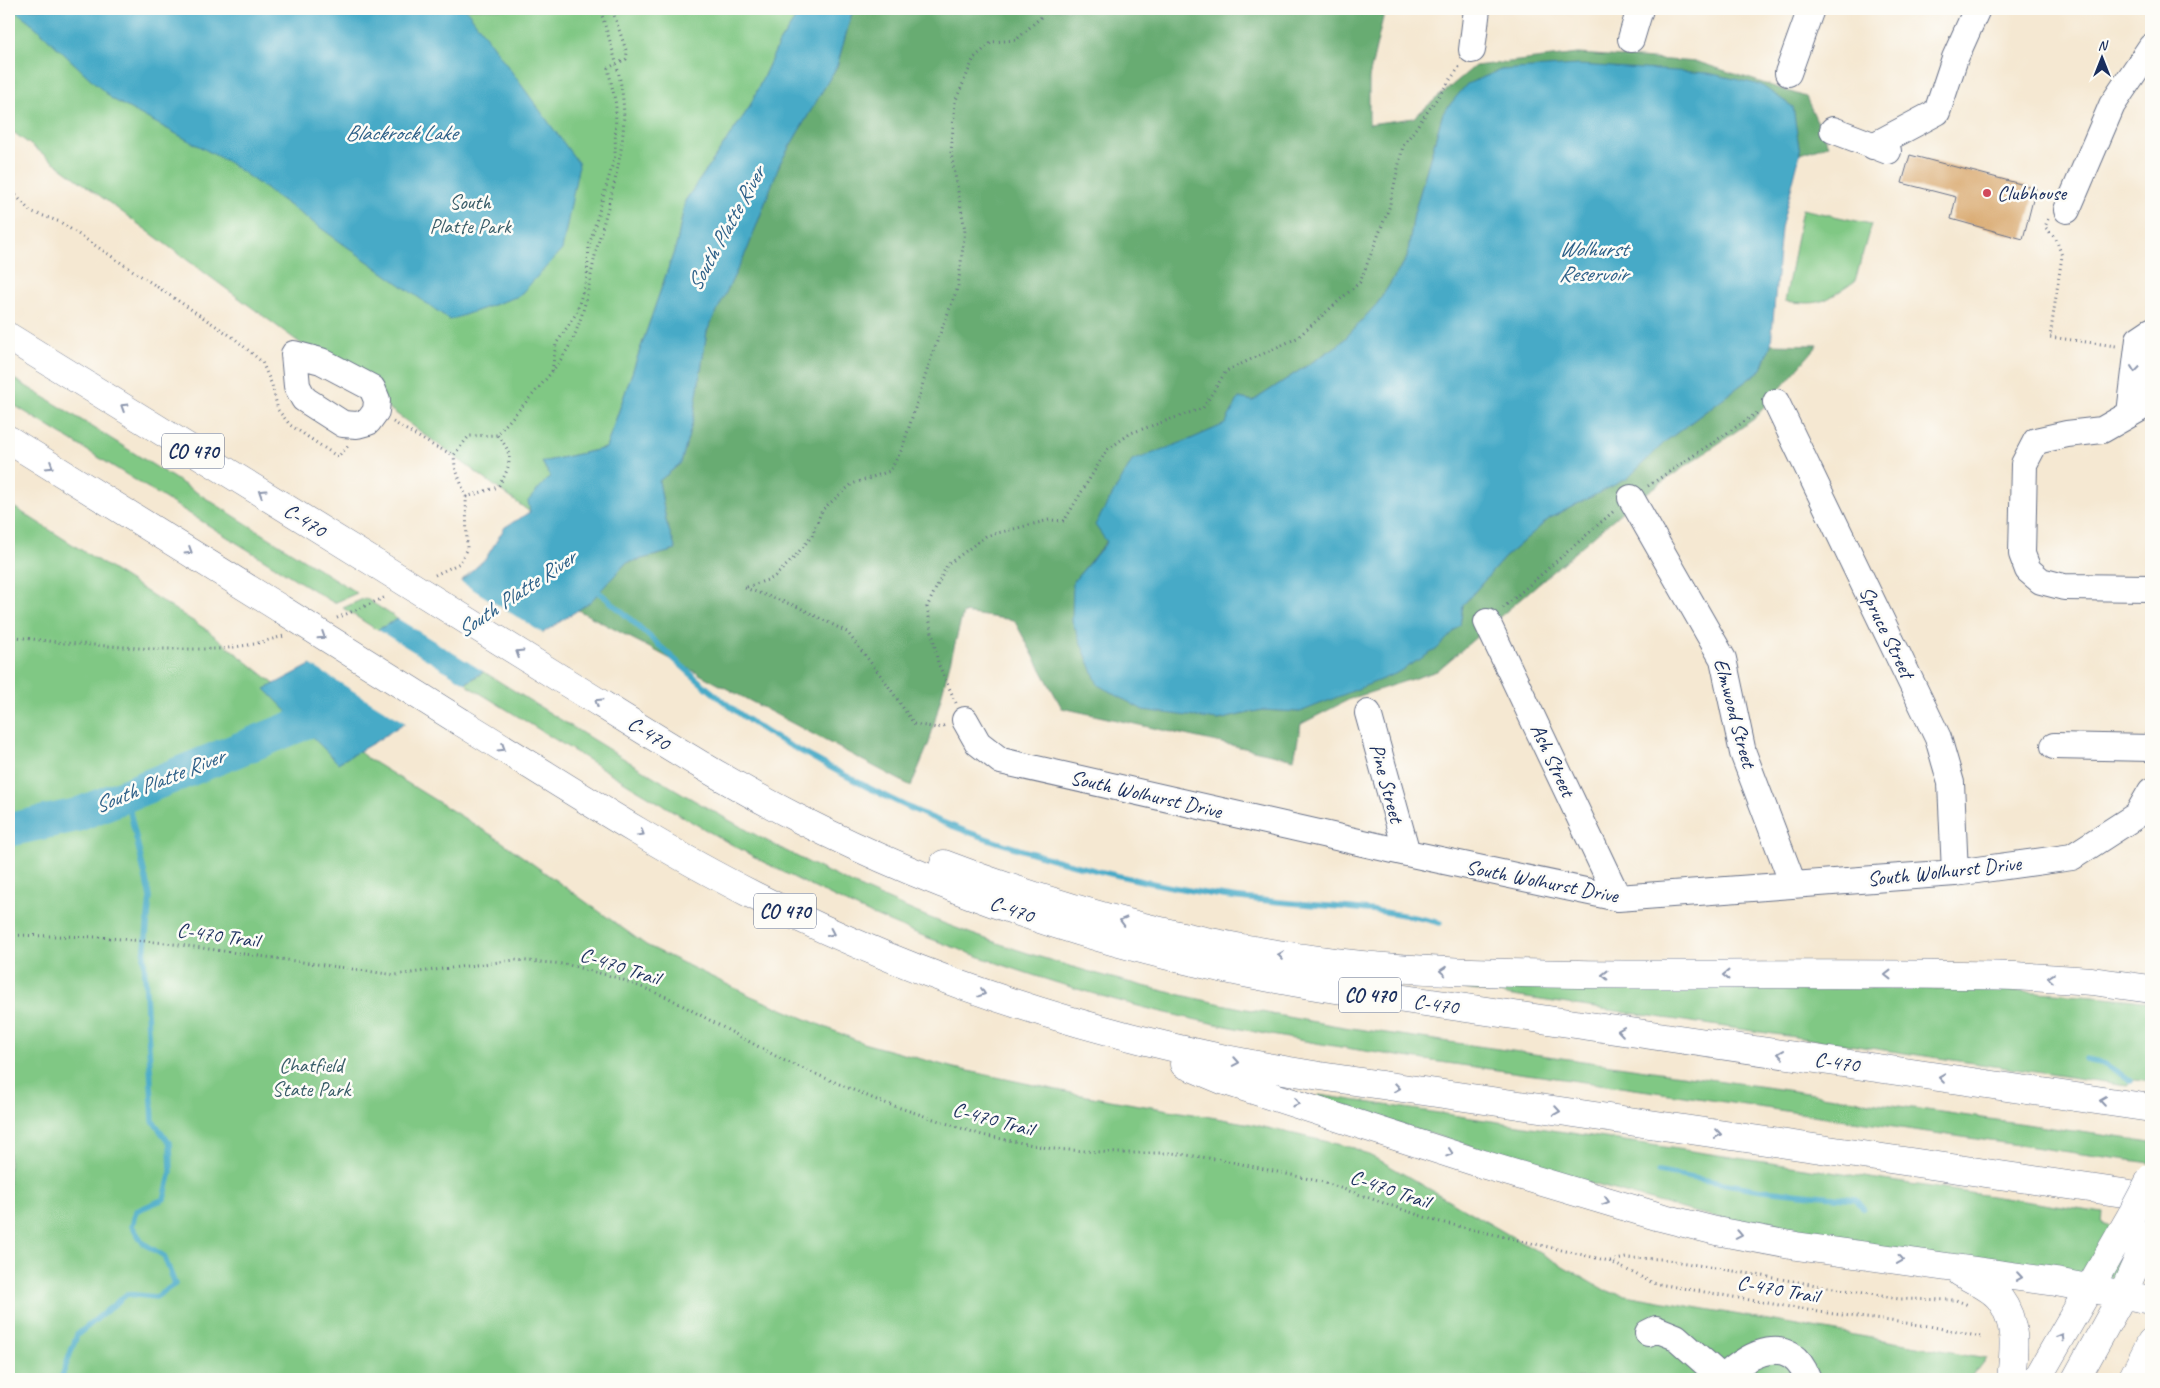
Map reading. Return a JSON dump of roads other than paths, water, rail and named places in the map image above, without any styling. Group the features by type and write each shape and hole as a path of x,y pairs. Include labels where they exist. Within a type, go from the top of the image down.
{"highway":[{"name":"C-470","path":"9,337 634,724 761,799 869,852 989,902 1130,946 1220,968 1322,987 2151,1108"},
{"name":"CO 470","path":"9,440 666,848 813,925 877,954 953,983 1043,1013 1200,1055 2145,1214"},
{"path":"634,724 676,731 765,783 816,809 894,844 978,876 1131,923 1258,951 1336,962 1479,973 1966,974 2092,981 2150,988"},
{"path":"1138,1039 1176,1061 1225,1081 1491,1166 1660,1217 1776,1242 1954,1268 2151,1300"},
{"path":"2076,1379 2122,1296 2145,1214 2151,1178"},
{"path":"2037,1379 2089,1289 2145,1214"},
{"path":"1954,1268 2000,1298 2010,1319 2015,1349 2011,1379"},
{"path":"2132,1379 2151,1342"}],"street":[{"path":"1472,50 1477,9"},
{"path":"1631,39 1640,9"},
{"path":"1788,72 1811,9"},
{"path":"1833,130 1882,149 1937,112 1955,58 1977,9"},
{"path":"2067,210 2112,106 2151,46"},
{"path":"2144,340 2140,408 2102,430 2067,434 2036,442 2024,464 2022,554 2028,570 2041,581 2064,586 2151,588"},
{"name":"Spruce Street","path":"1776,402 1938,738 1951,783 1955,873"},
{"name":"Elmwood Street","path":"1632,498 1723,659 1743,753 1793,884"},
{"name":"Ash Street","path":"1488,622 1618,898"},
{"name":"Pine Street","path":"1368,713 1407,853"},
{"name":"South Wolhurst Drive","path":"964,720 978,743 1001,760 1407,853 1618,898 1955,873 2072,857 2137,815 2151,791"},
{"path":"2054,746 2151,748"},
{"path":"1648,1333 1656,1329 1676,1337 1723,1379 1736,1365 1763,1351 1777,1351 1790,1354 1800,1362 1808,1379"}],"water":[{"name":"Blackrock Lake","path":"13,9 466,9 579,164 562,250 519,296 450,320 228,162 112,99 29,21"},
{"path":"802,9 853,9 837,66 780,163 748,248 707,331 693,420 681,463 659,481 666,521 676,550 626,563 591,601 375,742 338,763 265,689 398,619 460,582 486,558 505,527 530,512 528,501 550,476 542,462 606,448 677,243 685,201 749,108 779,43"},
{"name":"Wolhurst Reservoir","path":"1578,65 1708,73 1761,85 1793,107 1800,154 1781,228 1771,344 1762,369 1666,441 1628,478 1550,518 1504,558 1463,605 1460,625 1437,649 1395,674 1300,712 1262,710 1218,720 1143,710 1098,685 1072,621 1073,582 1107,542 1095,525 1132,461 1225,424 1239,398 1253,401 1340,344 1377,304 1407,258 1414,214 1443,113 1467,84 1501,70"}],"waterway":[{"path":"594,588 699,681 766,732 871,789 948,825 1053,859 1170,887 1229,897 1380,911 1440,923"},
{"name":"South Platte River","path":"9,830 77,815 297,726 342,705"},
{"path":"61,1379 77,1335 127,1294 156,1297 175,1284 164,1256 143,1243 132,1226 136,1211 164,1199 171,1172 170,1144 153,1121 144,957 150,897 126,795"},
{"path":"2086,1060 2105,1064 2131,1081"},
{"path":"1658,1172 1762,1190 1856,1199 1863,1208"}],"place":[{"name":"Clubhouse","path":"1987,193"}],"park label":[{"name":"South Platte Park","path":"470,214"},
{"name":"Chatfield State Park","path":"311,1077"}]}
